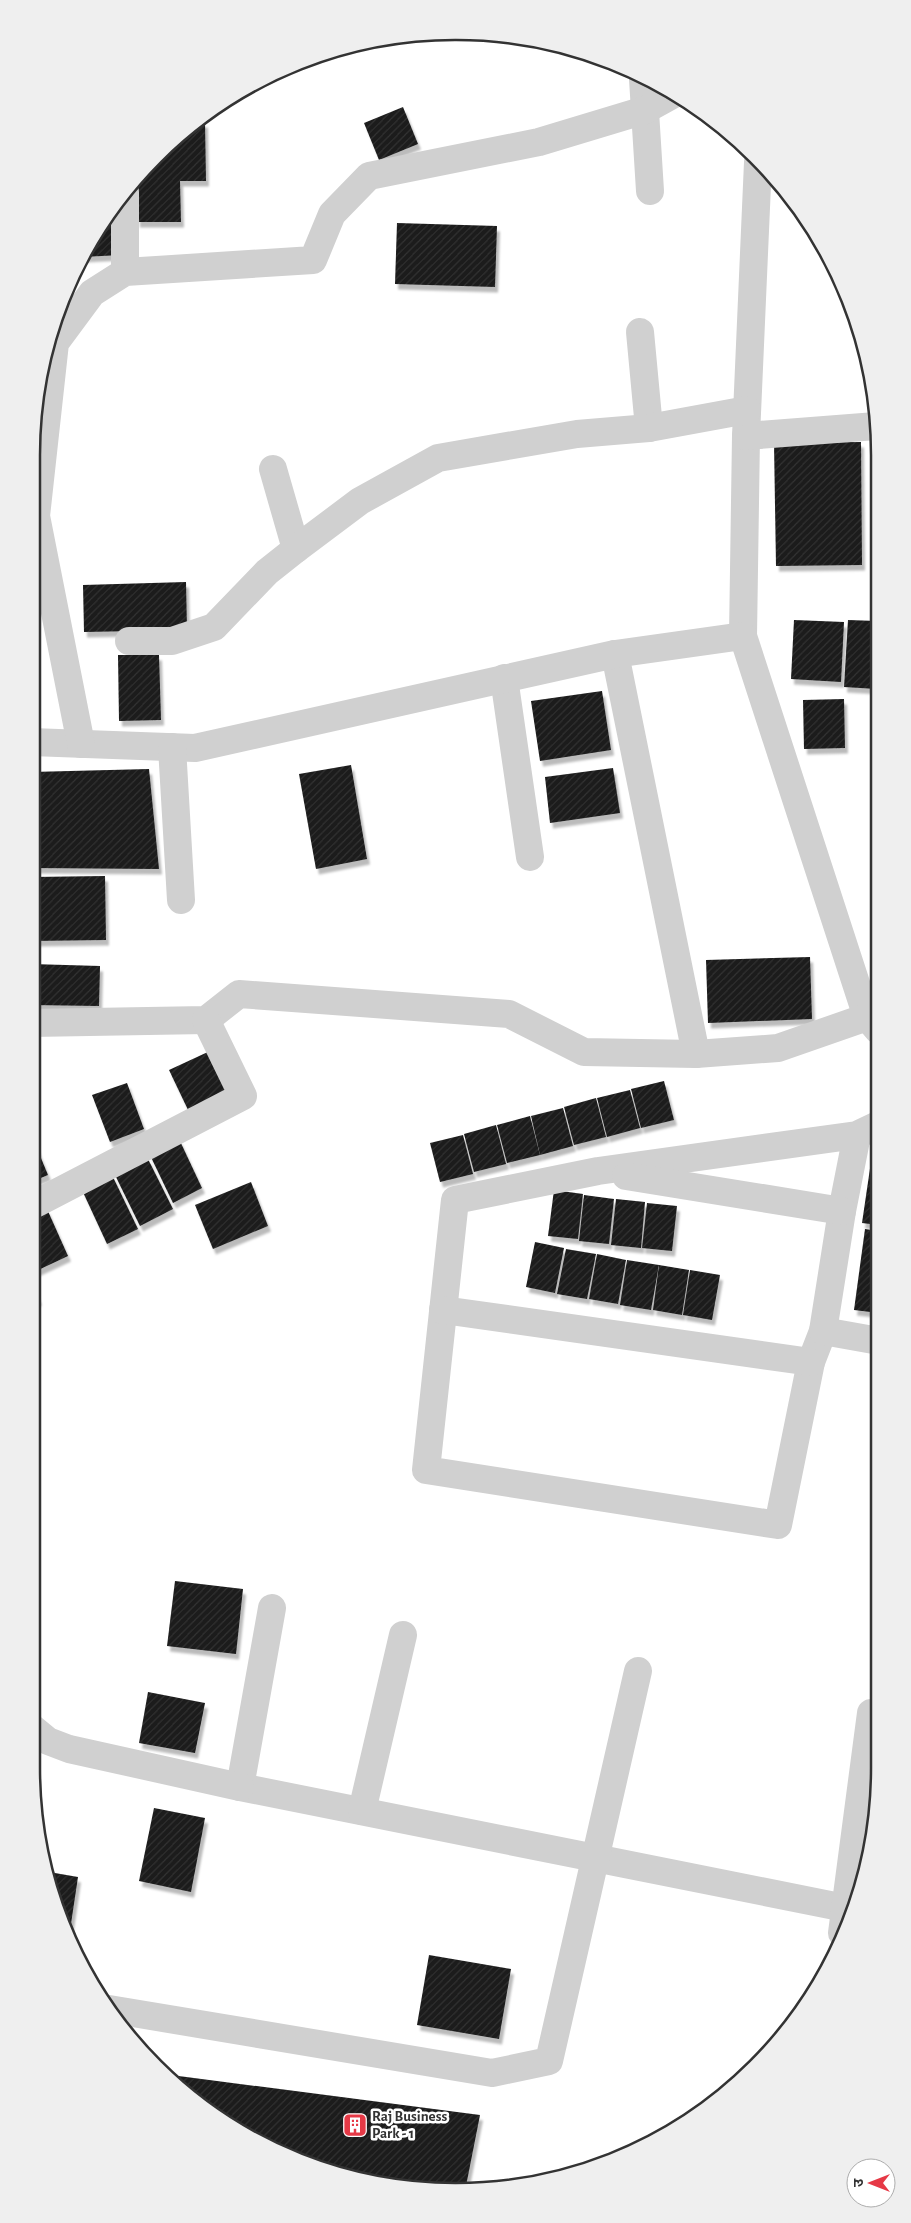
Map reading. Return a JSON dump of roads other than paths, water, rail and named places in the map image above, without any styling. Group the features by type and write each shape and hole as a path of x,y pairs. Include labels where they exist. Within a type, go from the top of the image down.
{"street":[{"path":"643,85 650,191"},
{"path":"56,342 92,293 125,272 313,260 332,214 369,176 539,142 645,110 667,98"},
{"path":"758,171 746,423 743,636 871,1021"},
{"path":"124,206 125,272"},
{"path":"640,332 649,428"},
{"path":"40,480 55,346"},
{"path":"129,641 172,641 214,627 267,572 296,549 360,501 438,458 576,434 649,428 746,423 870,426"},
{"path":"274,469 296,549"},
{"path":"40,536 81,744"},
{"path":"40,742 195,748 614,654 743,636"},
{"path":"614,654 696,1054"},
{"path":"504,678 530,857"},
{"path":"172,747 181,900"},
{"path":"40,1023 206,1020 239,994 509,1014 584,1052 696,1054 778,1048 871,1024"},
{"path":"40,1201 243,1096 206,1020"},
{"path":"868,1130 842,1211 823,1331 811,1362 778,1525 426,1470 455,1200 598,1171 868,1130"},
{"path":"598,1171 842,1211"},
{"path":"443,1310 811,1362"},
{"path":"823,1331 871,1340"},
{"path":"240,1787 272,1608"},
{"path":"362,1811 403,1634"},
{"path":"119,2011 492,2073 549,2061 638,1671"},
{"path":"844,1914 871,1712"},
{"path":"40,1734 48,1741 69,1749 240,1787 594,1858 841,1921"}],"place":[{"name":"Raj Business Park - 1","path":"355,2125"}]}
